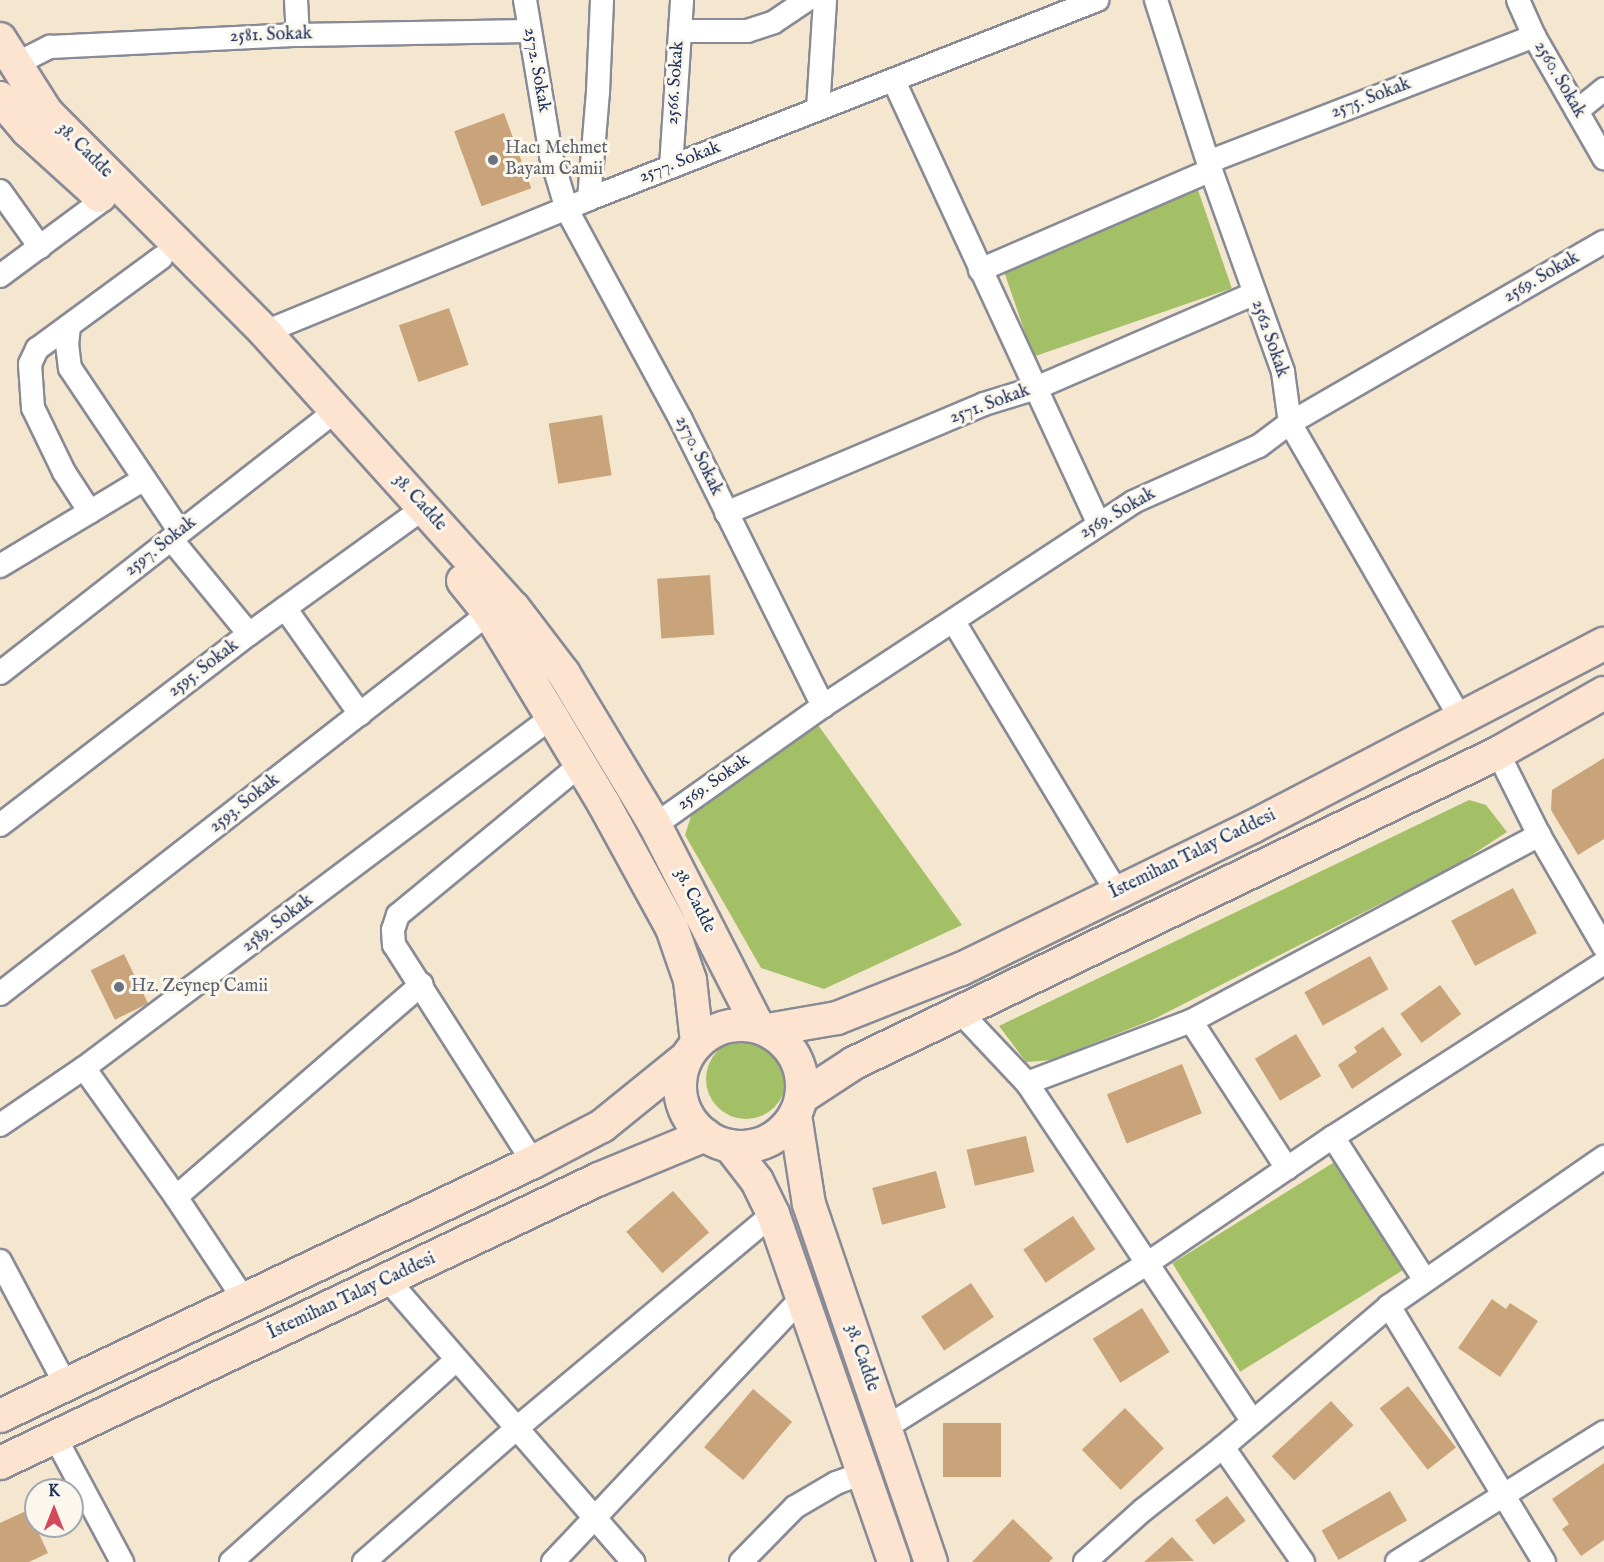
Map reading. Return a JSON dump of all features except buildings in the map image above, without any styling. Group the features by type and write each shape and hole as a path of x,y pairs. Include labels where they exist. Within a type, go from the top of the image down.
{"street":[{"path":"296,0 298,35"},
{"name":"2572. Sokak","path":"525,0 528,31 551,156 567,210"},
{"path":"589,199 598,92 602,0"},
{"name":"2566. Sokak","path":"671,167 682,0"},
{"path":"680,31 747,31 774,22 807,0"},
{"path":"818,109 825,0"},
{"name":"2577. Sokak","path":"266,332 589,199 1097,0"},
{"name":"2562 Sokak","path":"1156,0 1253,294 1283,372 1290,423 1461,719"},
{"name":"2560. Sokak","path":"1518,0 1533,36 1604,158"},
{"name":"2581. Sokak","path":"6,58 50,46 298,35 528,31"},
{"name":"2575. Sokak","path":"980,270 1210,166 1533,36"},
{"name":"38. Cadde","path":"6,58 46,113 266,332 513,607 564,674 655,825 763,1028"},
{"path":"894,81 1099,524"},
{"path":"1577,111 1604,89"},
{"name":"38. Cadde","path":"0,98 28,130 104,199 323,421 411,518 489,613 580,765 672,928 690,981 692,1050"},
{"path":"0,191 40,247"},
{"path":"0,276 104,199"},
{"name":"2570. Sokak","path":"567,210 680,418 823,706"},
{"name":"2569. Sokak","path":"655,825 823,706 954,622 1064,545 1133,502 1259,446 1290,423 1604,242"},
{"path":"90,512 64,472 33,408 30,364 37,349 161,258"},
{"name":"2571. Sokak","path":"726,513 984,404 1036,388 1253,294"},
{"path":"69,326 67,345 70,368 144,479 175,536 249,634"},
{"name":"2597. Sokak","path":"0,673 323,421"},
{"path":"0,566 144,479"},
{"name":"2595. Sokak","path":"0,825 249,634 411,518"},
{"path":"285,608 360,714"},
{"name":"2593. Sokak","path":"0,994 489,613"},
{"path":"954,622 1117,892"},
{"name":"İstemihan Talay Caddesi","path":"763,1028 848,1014 960,969 1461,719 1604,644"},
{"path":"692,1050 681,1074 680,1091 684,1108 692,1123 717,1140 746,1147 763,1143 777,1136 799,1106 854,1062 1498,753 1604,693"},
{"name":"2589. Sokak","path":"0,1125 84,1068 552,717"},
{"path":"1498,753 1539,835 1604,947"},
{"path":"533,1162 422,984 394,945 393,930 398,915 580,765"},
{"path":"1027,1083 1191,1020 1539,835"},
{"path":"885,1428 1148,1263 1333,1137 1604,963"},
{"path":"176,1197 422,984"},
{"path":"960,1013 1027,1083 1253,1422"},
{"path":"1191,1020 1287,1168"},
{"path":"0,1416 243,1298 533,1162 602,1126 710,1032 726,1026 763,1028 784,1041 796,1058 802,1077 799,1106"},
{"path":"84,1068 176,1197 243,1298"},
{"name":"38. Cadde","path":"799,1106 809,1204 931,1562"},
{"path":"1333,1137 1424,1280"},
{"name":"38. Cadde","path":"717,1140 757,1181 773,1214 894,1562"},
{"name":"İstemihan Talay Caddesi","path":"0,1463 599,1179 717,1140"},
{"path":"1086,1562 1143,1510 1222,1448 1389,1306 1604,1157"},
{"path":"364,1562 517,1428 773,1214"},
{"path":"0,1261 65,1383"},
{"path":"388,1280 633,1562"},
{"path":"553,1562 803,1297"},
{"path":"1389,1306 1544,1562"},
{"path":"231,1562 456,1360"},
{"path":"1397,1562 1604,1432"},
{"path":"55,1437 122,1562"},
{"path":"1222,1448 1303,1562"},
{"path":"741,1562 795,1507 836,1483 864,1473"}],"green space":[{"path":"1198,190 1232,288 1033,357 999,258"},
{"path":"818,725 962,925 824,989 761,968 685,835 693,810"},
{"path":"1469,800 1486,805 1507,832 1455,866 1154,1019 1052,1060 1026,1062 999,1026"},
{"path":"746,1039 761,1042 774,1051 783,1064 786,1079 783,1094 774,1107 761,1116 746,1119 731,1116 718,1107 709,1094 706,1079 709,1064 718,1051 731,1042"},
{"path":"1336,1161 1404,1270 1240,1372 1172,1263"}],"place":[{"name":"Hacı Mehmet Bayam Camii","path":"493,160"},
{"name":"Hz. Zeynep Camii","path":"119,987"}]}
